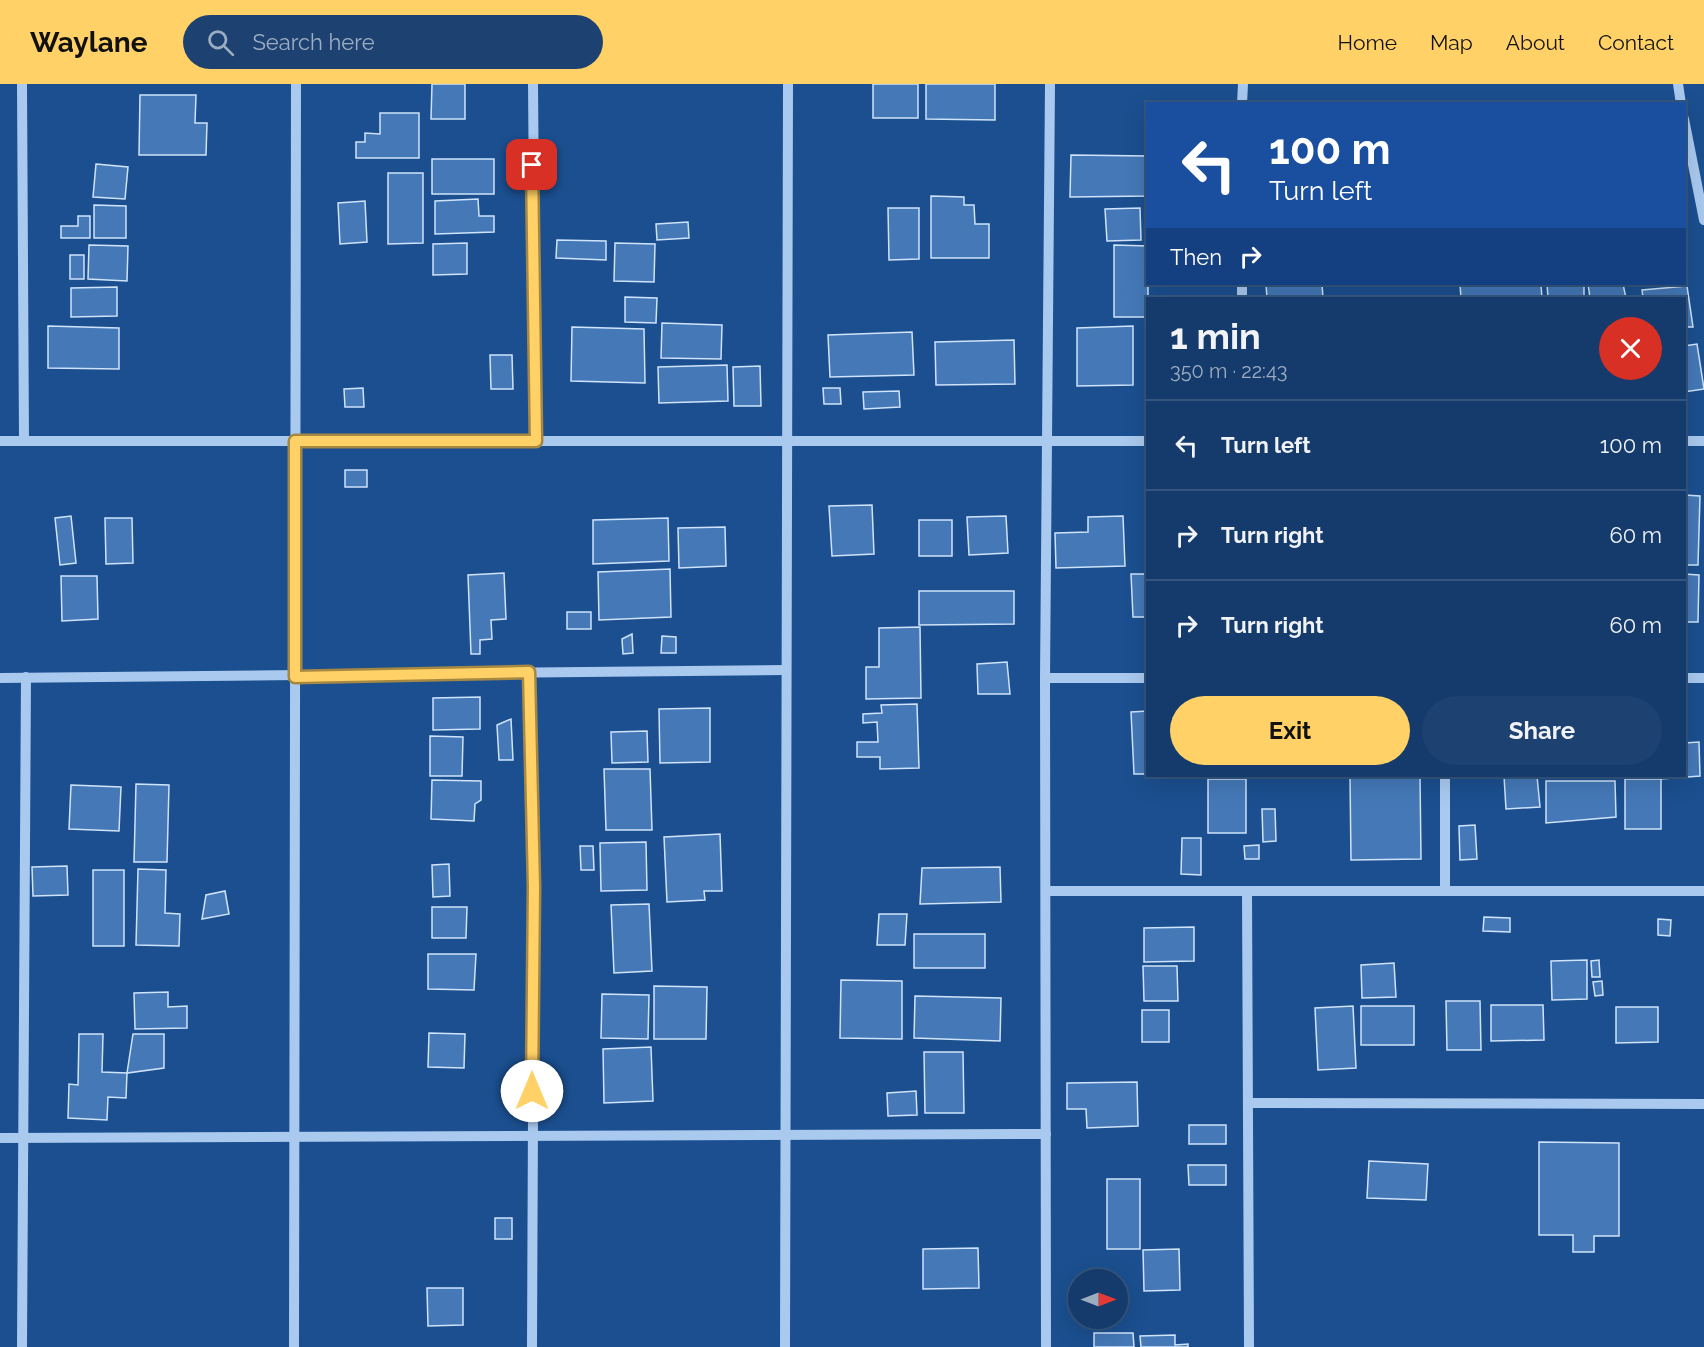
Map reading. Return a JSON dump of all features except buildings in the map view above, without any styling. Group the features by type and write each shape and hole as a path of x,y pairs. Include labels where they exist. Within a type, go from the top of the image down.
{"street":[{"path":"22,84 24,441"},
{"path":"294,1347 296,84"},
{"path":"533,84 536,441"},
{"path":"784,1347 788,84"},
{"path":"1046,1347 1045,678 1050,84"},
{"path":"1242,102 1243,84"},
{"path":"1677,84 1681,102"},
{"path":"1686,134 1704,220"},
{"path":"0,441 1146,441"},
{"path":"1686,441 1704,441"},
{"path":"0,678 295,677 786,670"},
{"path":"529,672 534,887 532,1347"},
{"path":"22,1347 26,677"},
{"path":"1045,678 1146,678"},
{"path":"1686,678 1704,678"},
{"path":"1445,777 1445,891"},
{"path":"1046,891 1704,891"},
{"path":"1247,891 1250,1103 1249,1347"},
{"path":"1250,1103 1704,1104"},
{"path":"0,1138 1046,1134"}],"route":[{"path":"532,165 536,441 295,441 295,677 529,672 534,887 532,1091"}]}
